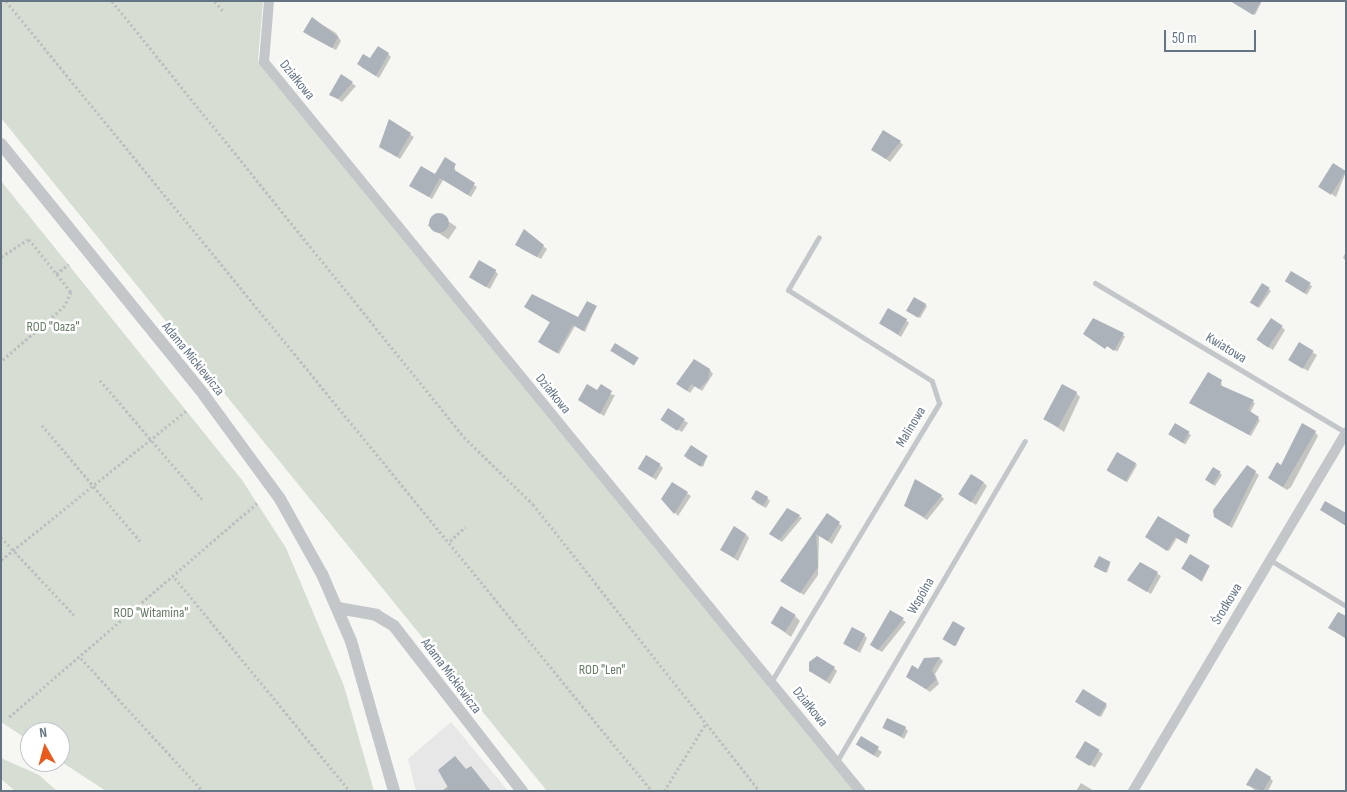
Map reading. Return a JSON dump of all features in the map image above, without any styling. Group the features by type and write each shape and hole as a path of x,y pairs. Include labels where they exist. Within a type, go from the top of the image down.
{"street":[{"name":"Działkowa","path":"269,1 264,62 860,791"},
{"name":"Adama Mickiewicza","path":"1,144 255,462 306,543 338,608 394,791"},
{"name":"Środkowa","path":"1133,791 1346,432"},
{"name":"Adama Mickiewicza","path":"338,608 376,615 394,626 522,791"}],"lane":[{"name":"Malinowa","path":"771,682 939,403 932,381 788,290 819,237"},
{"name":"Kwiatowa","path":"1095,284 1346,432"},
{"name":"Wspólna","path":"836,762 1025,441"},
{"path":"1269,560 1346,606"}],"path":[{"path":"6,1 450,541 652,791"},
{"path":"112,1 464,437 533,504 760,791"},
{"path":"215,1 224,12"},
{"path":"1,257 28,239 71,292 65,306 1,362"},
{"path":"56,274 69,264"},
{"path":"100,380 202,499"},
{"path":"1,560 187,410"},
{"path":"42,425 140,541"},
{"path":"9,717 176,578 257,503"},
{"path":"450,541 466,526"},
{"path":"1,537 74,615"},
{"path":"176,578 350,791"},
{"path":"81,658 203,791"},
{"path":"664,791 706,723"}],"shaded area":[{"path":"451,722 508,791 416,791 408,759"}],"green space":[{"name":"ROD \"Len\"","path":"1,1 263,1 258,60 854,791 547,791 1,118"},
{"name":"ROD \"Witamina\"","path":"1,181 242,480 286,548 344,686 374,791 106,791 70,768 70,722 20,722 20,734 1,722"},
{"path":"1,758 20,766 20,772 32,772 39,775 57,791 15,791 1,779"}],"building":[{"path":"1230,1 1261,1 1253,15"},
{"path":"312,17 338,37 332,48 303,32"},
{"path":"378,46 389,53 376,76 357,64 363,54 370,58"},
{"path":"341,74 353,82 338,99 329,95"},
{"path":"389,119 411,133 397,157 379,147"},
{"path":"883,130 901,141 886,159 871,150"},
{"path":"445,157 456,164 453,169 475,183 468,195 440,178 429,197 409,186 421,166 435,174"},
{"path":"1333,163 1346,171 1331,195 1318,187"},
{"path":"439,213 446,216 449,223 446,230 439,233 432,230 429,223 432,216"},
{"path":"524,229 544,245 537,257 515,245"},
{"path":"479,260 496,270 486,287 469,277"},
{"path":"1291,271 1311,283 1305,293 1285,281"},
{"path":"1262,283 1270,288 1257,307 1250,303"},
{"path":"532,294 578,317 587,301 597,306 583,331 573,325 557,353 538,342 550,322 524,307"},
{"path":"914,297 926,304 918,318 906,311"},
{"path":"888,308 907,319 898,335 879,324"},
{"path":"1093,318 1124,333 1114,351 1107,346 1105,349 1083,334"},
{"path":"1271,318 1283,326 1268,347 1256,340"},
{"path":"1299,342 1314,351 1303,369 1288,360"},
{"path":"615,343 639,358 634,365 610,351"},
{"path":"694,359 710,369 708,380 699,389 691,384 687,391 676,384"},
{"path":"1208,372 1222,380 1220,385 1254,400 1248,410 1259,417 1249,435 1189,403"},
{"path":"587,384 597,390 601,384 612,391 600,414 578,400"},
{"path":"1062,384 1077,392 1058,427 1043,419"},
{"path":"668,408 685,419 677,431 660,420"},
{"path":"1175,423 1190,432 1183,443 1168,434"},
{"path":"1302,423 1316,431 1283,487 1268,478 1277,462 1281,465"},
{"path":"691,445 708,456 701,467 684,456"},
{"path":"1117,452 1136,463 1126,481 1106,470"},
{"path":"646,455 661,464 652,477 638,469"},
{"path":"1247,465 1256,471 1229,526 1214,517 1213,510"},
{"path":"1213,467 1221,472 1213,484 1205,480"},
{"path":"971,474 984,482 971,502 958,494"},
{"path":"915,479 942,495 924,517 904,506"},
{"path":"672,482 688,492 674,514 661,499"},
{"path":"756,490 768,497 763,506 751,499"},
{"path":"1325,501 1346,513 1346,526 1320,510"},
{"path":"787,508 800,515 779,540 769,534"},
{"path":"827,513 840,522 828,541 816,534 818,567 800,593 780,581"},
{"path":"1158,516 1190,535 1185,543 1175,537 1167,551 1145,537"},
{"path":"734,526 746,534 734,558 720,550"},
{"path":"1190,554 1210,566 1201,580 1181,569"},
{"path":"1099,556 1111,562 1105,573 1094,567"},
{"path":"1140,562 1158,572 1147,592 1127,580"},
{"path":"781,606 796,615 785,632 771,623"},
{"path":"890,610 904,618 878,650 870,645"},
{"path":"1338,612 1346,616 1346,638 1328,628"},
{"path":"953,621 965,628 955,646 942,639"},
{"path":"852,627 865,634 856,651 843,644"},
{"path":"817,656 835,667 826,681 809,671 809,662"},
{"path":"940,657 932,670 936,680 926,689 906,677 912,665 918,669 924,658"},
{"path":"1083,689 1107,704 1099,717 1075,702"},
{"path":"887,718 906,727 901,737 882,728"},
{"path":"861,736 879,747 874,755 856,745"},
{"path":"1085,741 1100,750 1090,766 1075,757"},
{"path":"455,756 466,769 471,766 491,791 450,791 438,770"},
{"path":"1256,768 1271,777 1263,791 1246,785"}],"park label":[{"name":"ROD \"Oaza\"","path":"53,327"}]}
